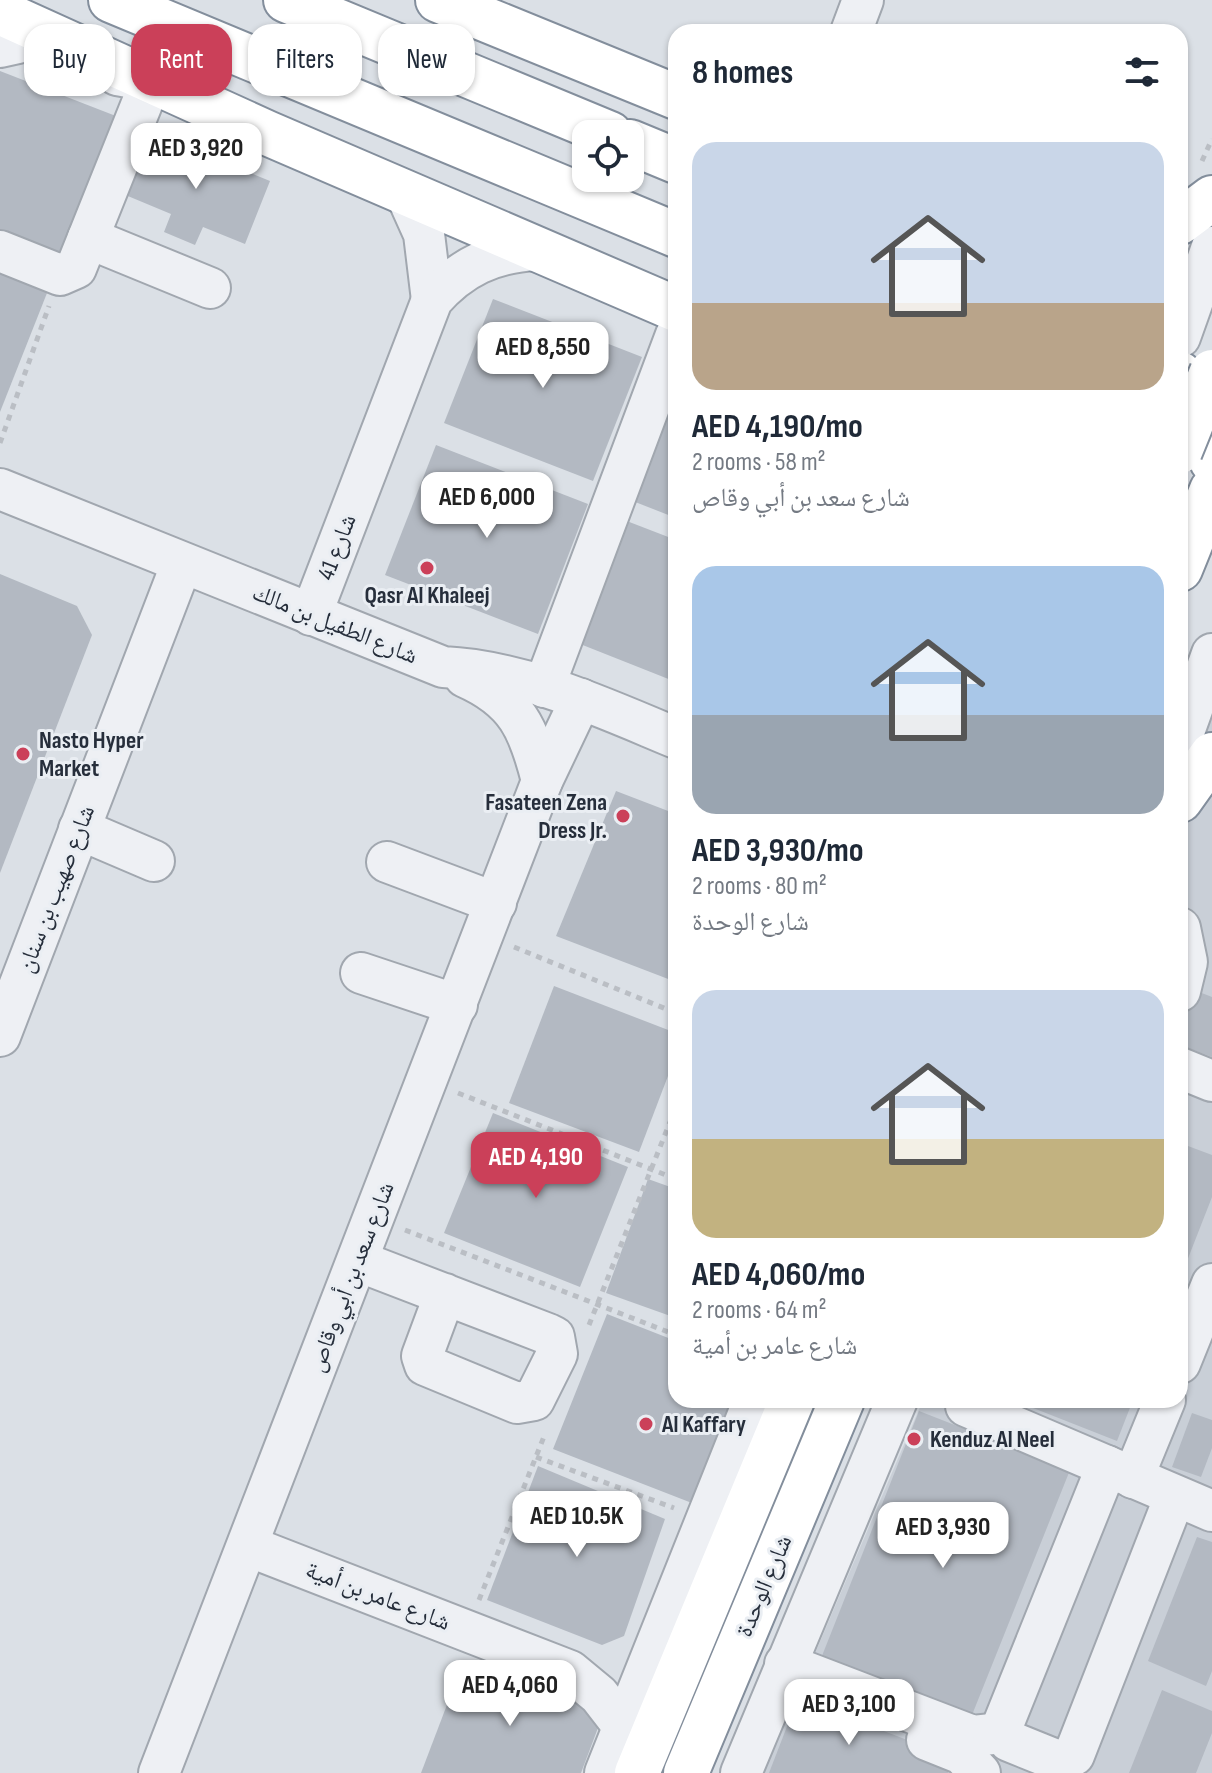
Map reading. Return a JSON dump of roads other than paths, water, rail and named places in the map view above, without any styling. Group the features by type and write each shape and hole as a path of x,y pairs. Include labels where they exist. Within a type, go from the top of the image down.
{"highway":[{"path":"111,0 668,232"},
{"path":"286,0 576,120"},
{"path":"438,0 668,94"},
{"path":"5,34 131,75"},
{"path":"185,96 668,306"},
{"path":"644,148 668,158"},
{"path":"1188,216 1212,198"},
{"path":"1188,522 1212,372"},
{"path":"1188,405 1200,451"},
{"path":"1188,789 1212,755"},
{"name":"شارع الوحدة","path":"637,1773 789,1408"},
{"name":"شارع الوحدة","path":"686,1773 839,1408"}],"street":[{"path":"854,24 863,0"},
{"path":"0,251 60,275 76,268 145,96"},
{"name":"شارع 41","path":"311,615 432,300 432,278 424,234 406,194"},
{"path":"88,238 210,288"},
{"path":"1188,314 1212,247"},
{"name":"شارع 41","path":"432,300 446,285 478,262 517,251 537,250"},
{"path":"544,687 668,356"},
{"name":"شارع الطفيل بن مالك","path":"0,489 443,667 492,672 544,687 668,735"},
{"name":"شارع صهيب بن سنان","path":"0,1036 182,563"},
{"path":"1188,721 1212,654"},
{"path":"443,667 481,684 516,713 530,735 542,781"},
{"name":"شارع سعد بن أبي وقاص","path":"159,1773 542,781 581,699"},
{"path":"79,829 154,861"},
{"path":"387,862 489,919"},
{"path":"1188,935 1212,957"},
{"path":"361,973 457,1005"},
{"path":"1188,1071 1212,1081"},
{"path":"358,1261 445,1294"},
{"path":"1188,1343 1212,1284"},
{"path":"605,1773 751,1408"},
{"path":"741,1773 894,1408"},
{"path":"971,1408 1120,1472 1201,1500 1074,1755 1063,1761 1056,1760 1009,1741 1002,1733"},
{"path":"1002,1733 1120,1472 1160,1408"},
{"name":"شارع عامر بن أمية","path":"248,1546 570,1671 599,1695 623,1726"},
{"path":"781,1674 973,1736 1002,1733"},
{"path":"781,1674 962,1754 985,1773"}],"place":[{"name":"Qasr Al Khaleej","path":"427,568"},
{"name":"Nasto Hyper Market","path":"23,754"},
{"name":"Fasateen Zena Dress Jr.","path":"623,816"},
{"name":"Al Kaffary","path":"646,1424"},
{"name":"Kenduz Al Neel","path":"914,1439"}]}
